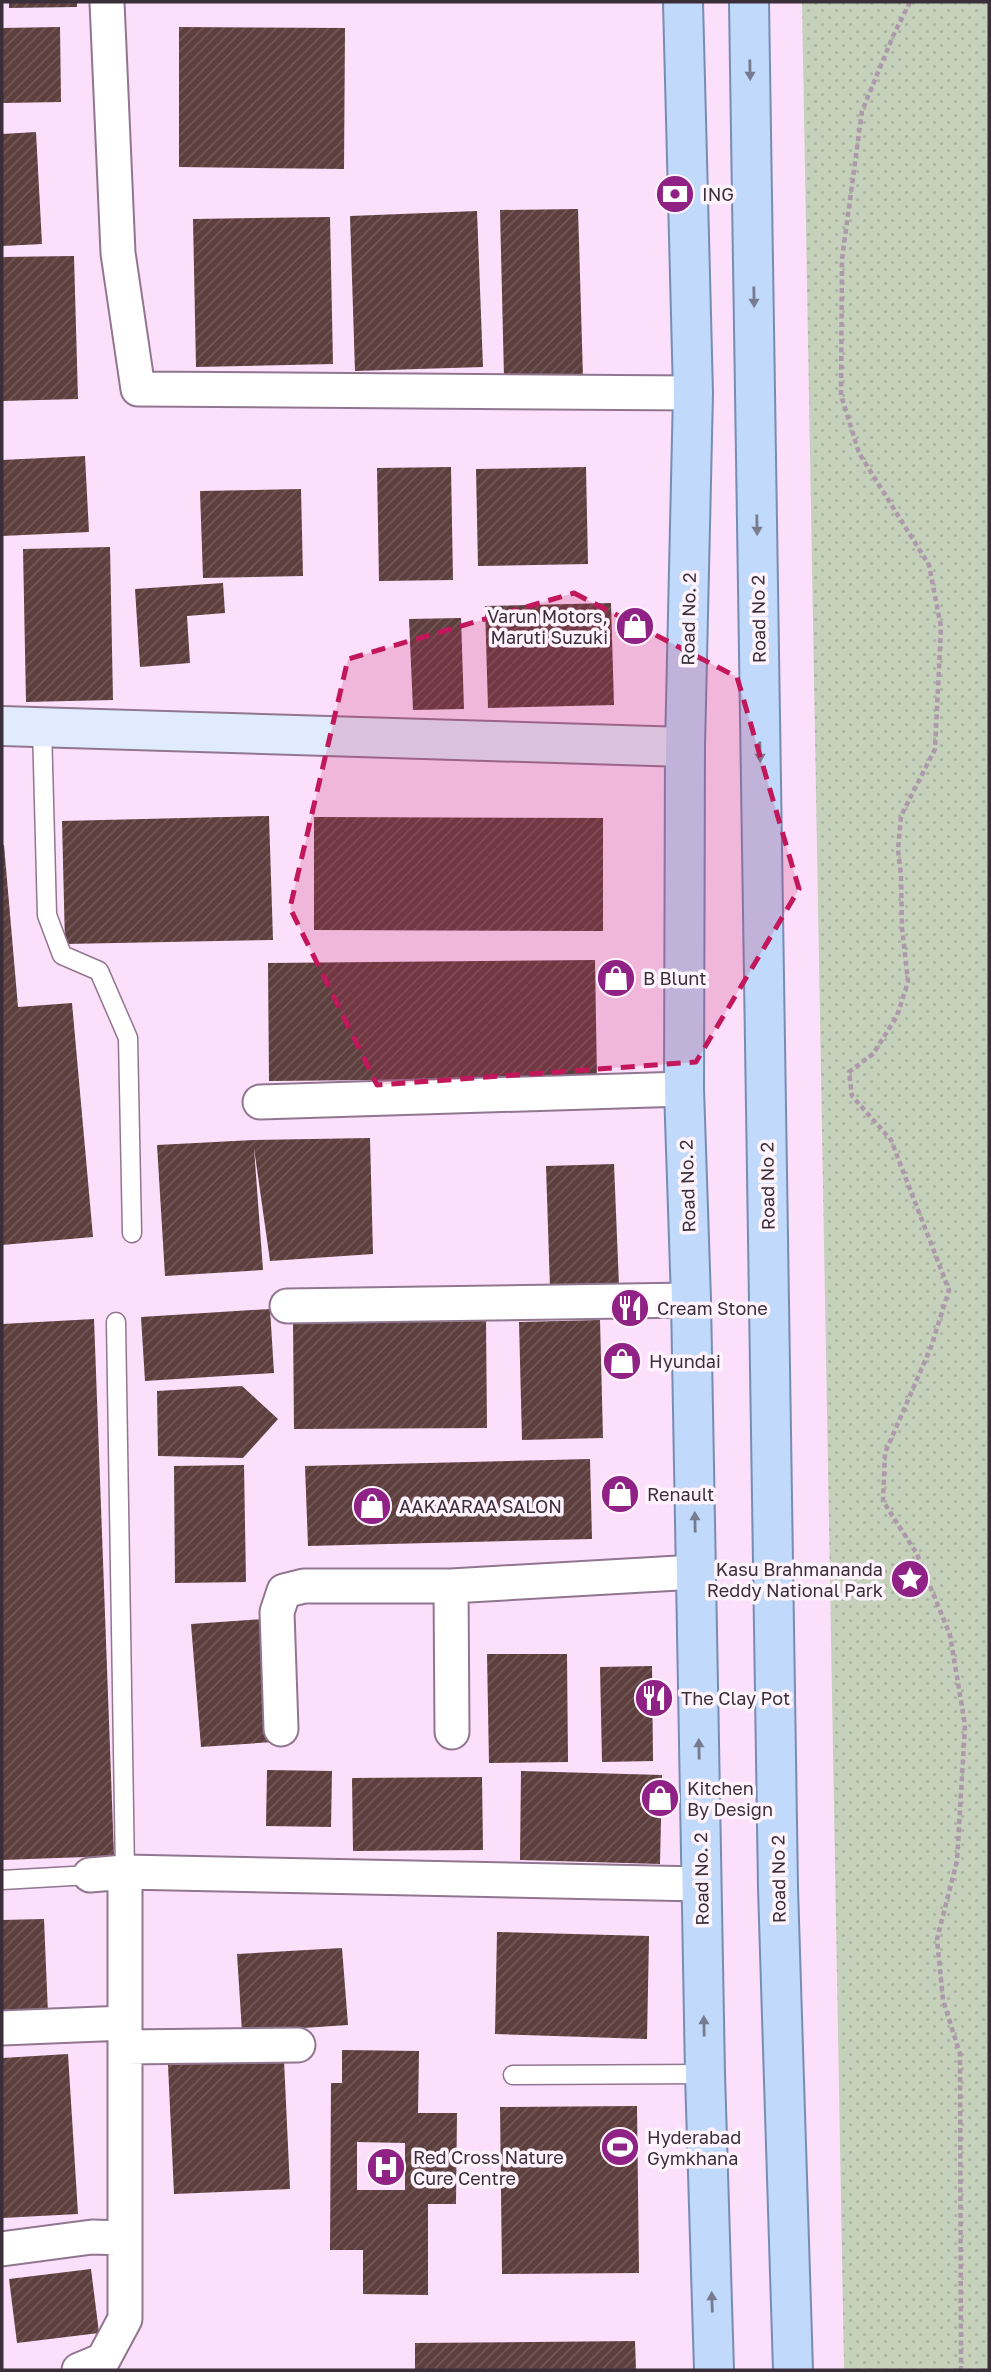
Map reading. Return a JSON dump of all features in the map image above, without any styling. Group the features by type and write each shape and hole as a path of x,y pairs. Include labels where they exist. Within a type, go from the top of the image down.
{"main road":[{"name":"Road No. 2","path":"683,2 693,393 685,747 684,1089 691,1300 705,2074 715,2370"},
{"name":"Road No 2","path":"749,2 778,1888 793,2370"},
{"path":"2,726 685,747"}],"street":[{"path":"107,2 118,253 138,389 693,393"},
{"path":"260,1102 684,1089"},
{"path":"287,1306 691,1300"},
{"path":"281,1729 277,1612 284,1591 304,1586 451,1586 696,1572"},
{"path":"451,1586 452,1732"},
{"path":"79,2370 103,2360 125,2319 125,1872"},
{"path":"90,1875 125,1872 701,1884"},
{"path":"2,2028 298,2045"},
{"path":"2,2249 92,2237 125,2238"}],"lane":[{"path":"42,727 47,915 62,955 99,971 128,1038 132,1233"},
{"path":"116,1322 125,1872"},
{"path":"2,1880 90,1875"},
{"path":"513,2075 705,2074"}],"path":[{"path":"910,2 862,111 842,259 841,395 859,453 929,565 941,627 935,749 901,816 898,850 908,982 897,1016 873,1054 849,1072 852,1096 891,1140 950,1290 930,1347 885,1453 883,1501 917,1554 950,1635 965,1725 957,1861 937,1939 943,2000 960,2054 961,2370"}],"highlighted area":[{"path":"574,593 737,677 799,889 696,1062 377,1085 290,908 348,659"}],"green space":[{"name":"Kasu Brahmananda Reddy National Park","path":"802,2 989,2 989,2370 844,2370"}],"building":[{"path":"9,2 77,2 77,7 9,8"},
{"path":"60,27 61,102 2,103 2,28"},
{"path":"179,27 345,28 344,169 179,167"},
{"path":"36,132 42,244 2,246 2,134"},
{"path":"578,209 583,377 504,378 500,210"},
{"path":"477,211 483,367 355,371 350,216"},
{"path":"330,217 333,364 196,367 193,219"},
{"path":"74,256 78,399 2,401 2,257"},
{"path":"85,456 89,532 2,536 2,460"},
{"path":"451,467 453,580 379,581 377,468"},
{"path":"586,467 588,564 478,566 476,469"},
{"path":"301,489 303,576 203,578 200,491"},
{"path":"110,547 113,700 26,702 23,549"},
{"path":"223,583 225,613 187,616 190,663 140,667 135,589"},
{"path":"611,603 614,705 488,708 485,606"},
{"path":"461,618 464,709 413,710 409,619"},
{"path":"269,816 273,940 65,944 62,821"},
{"path":"314,817 603,818 603,931 314,930"},
{"path":"2,845 18,1007 72,1003 93,1237 2,1245"},
{"path":"595,960 597,1078 269,1081 268,963"},
{"path":"370,1138 373,1254 270,1261 254,1148 263,1270 165,1276 157,1145"},
{"path":"614,1164 619,1286 550,1288 546,1166"},
{"path":"270,1309 274,1373 145,1381 141,1317"},
{"path":"486,1318 487,1428 294,1429 293,1320"},
{"path":"94,1319 114,1856 2,1860 2,1324"},
{"path":"600,1320 603,1438 522,1440 519,1322"},
{"path":"242,1386 278,1419 243,1458 158,1456 157,1391"},
{"path":"590,1459 592,1539 308,1546 305,1466"},
{"path":"244,1465 246,1582 175,1583 174,1466"},
{"path":"264,1619 273,1742 201,1747 191,1624"},
{"path":"487,1654 567,1654 568,1762 489,1763"},
{"path":"652,1666 653,1761 602,1762 600,1667"},
{"path":"267,1770 332,1771 331,1827 266,1826"},
{"path":"521,1771 662,1775 660,1864 520,1860"},
{"path":"482,1777 483,1850 353,1851 352,1778"},
{"path":"44,1919 48,2014 2,2016 2,1920"},
{"path":"497,1932 649,1936 647,2039 495,2034"},
{"path":"342,1948 348,2025 242,2032 237,1954"},
{"path":"342,2050 419,2051 418,2113 457,2113 456,2204 428,2204 428,2295 363,2294 363,2250 330,2250 331,2083 342,2083","holes":["357,2142 405,2143 405,2190 357,2190"]},
{"path":"68,2054 78,2214 2,2218 2,2058"},
{"path":"284,2060 290,2189 174,2194 168,2065"},
{"path":"637,2106 639,2273 502,2274 500,2107"},
{"path":"91,2269 99,2333 17,2343 9,2279"},
{"path":"635,2341 636,2370 415,2370 415,2343"}],"place":[{"name":"ING","path":"675,194"},
{"name":"Varun Motors, Maruti Suzuki","path":"635,626"},
{"name":"B Blunt","path":"616,978"},
{"name":"Cream Stone","path":"630,1308"},
{"name":"Hyundai","path":"622,1361"},
{"name":"Renault","path":"620,1494"},
{"name":"AAKAARAA SALON","path":"372,1506"},
{"name":"Kasu Brahmananda Reddy National Park","path":"910,1579"},
{"name":"The Clay Pot","path":"654,1698"},
{"name":"Kitchen By Design","path":"660,1798"},
{"name":"Hyderabad Gymkhana","path":"620,2147"},
{"name":"Red Cross Nature Cure Centre","path":"386,2167"}]}
